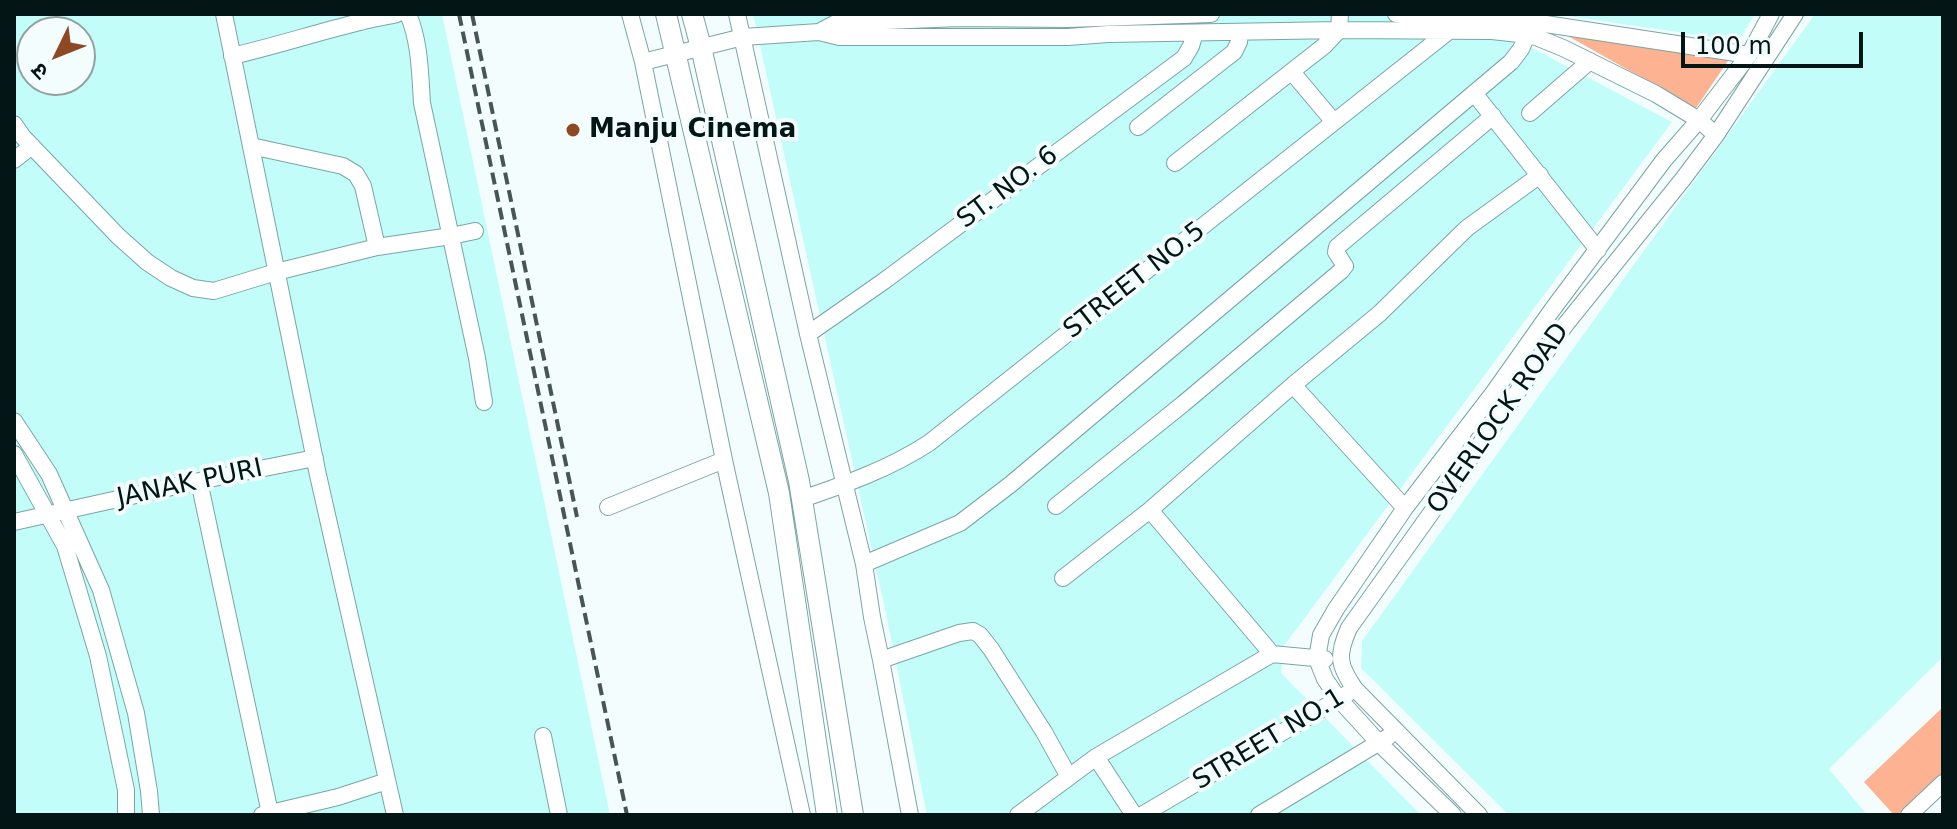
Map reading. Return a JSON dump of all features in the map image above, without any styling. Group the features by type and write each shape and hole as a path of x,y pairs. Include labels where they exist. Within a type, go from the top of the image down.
{"main road":[{"path":"655,14 669,22 779,493 827,815"},
{"path":"692,14 802,499 853,815"}],"street":[{"path":"224,14 315,458 395,815"},
{"path":"232,56 397,14"},
{"path":"408,14 420,60 422,103 484,402"},
{"path":"630,14 643,62 724,460 802,815"},
{"path":"737,14 808,334 864,564 910,815"},
{"path":"819,32 836,23 1211,14"},
{"path":"1398,14 1536,27 1749,55"},
{"name":"OVERLOCK ROAD","path":"1317,659 1321,635 1336,609 1405,508 1664,160 1749,55 1771,14"},
{"name":"OVERLOCK ROAD","path":"1340,661 1342,643 1349,628 1566,324 1716,135 1795,14"},
{"path":"643,62 743,37 819,32 839,37 1068,37 1240,32 1340,22 1449,31 1536,27 1563,48 1656,94 1699,120 1716,135"},
{"path":"1175,163 1324,46 1340,22"},
{"path":"864,564 960,523 980,508 1511,62 1536,27"},
{"name":"STREET NO.5","path":"802,499 891,465 929,443 1449,31"},
{"path":"1138,127 1234,52 1240,32"},
{"name":"ST. NO. 6","path":"808,334 1184,58 1195,33"},
{"path":"1530,113 1590,61"},
{"path":"1292,72 1334,122"},
{"path":"1474,93 1598,250"},
{"path":"1056,506 1341,271 1345,266 1336,252 1337,247 1493,116"},
{"path":"14,124 118,236 147,262 193,288 214,291 377,247 475,231"},
{"path":"14,160 32,146"},
{"path":"251,146 343,166 356,174 363,186 377,247"},
{"path":"1063,578 1150,510 1379,314 1467,228 1540,175"},
{"path":"1293,385 1405,508"},
{"path":"14,421 49,474 101,590 136,713 151,815"},
{"path":"14,454 65,546 98,656 126,790 126,815"},
{"name":"JANAK PURI","path":"14,522 315,458"},
{"path":"608,507 724,460"},
{"path":"199,481 266,814 338,797 387,781"},
{"path":"1150,510 1272,654"},
{"path":"881,660 959,633 973,631 980,635 1029,708 1069,777"},
{"path":"1018,815 1096,757 1272,654 1340,661 1355,689 1479,815"},
{"path":"1317,659 1325,679 1338,698 1448,814 1463,799"},
{"name":"STREET NO.1","path":"1142,815 1355,689"},
{"path":"1259,815 1397,732"},
{"path":"543,736 559,815"},
{"path":"1096,757 1134,815"},
{"path":"1909,815 1943,783"}],"shaded area":[{"path":"14,14 442,14 610,815 170,815 168,811 149,815 14,815"},
{"path":"753,14 1524,14 1517,40 1672,122 1284,646 1281,673 1421,815 927,815 882,595"},
{"path":"1555,14 1755,14 1738,41"},
{"path":"1815,14 1943,14 1943,657 1829,769 1867,815 1509,815 1361,668 1362,641"},
{"path":"1559,31 1730,58 1696,108"},
{"path":"1943,707 1943,789 1915,815 1894,815 1864,782"}],"railway":[{"path":"459,14 627,815"},
{"path":"472,14 577,517"}],"place":[{"name":"Manju Cinema","path":"573,130"}]}
